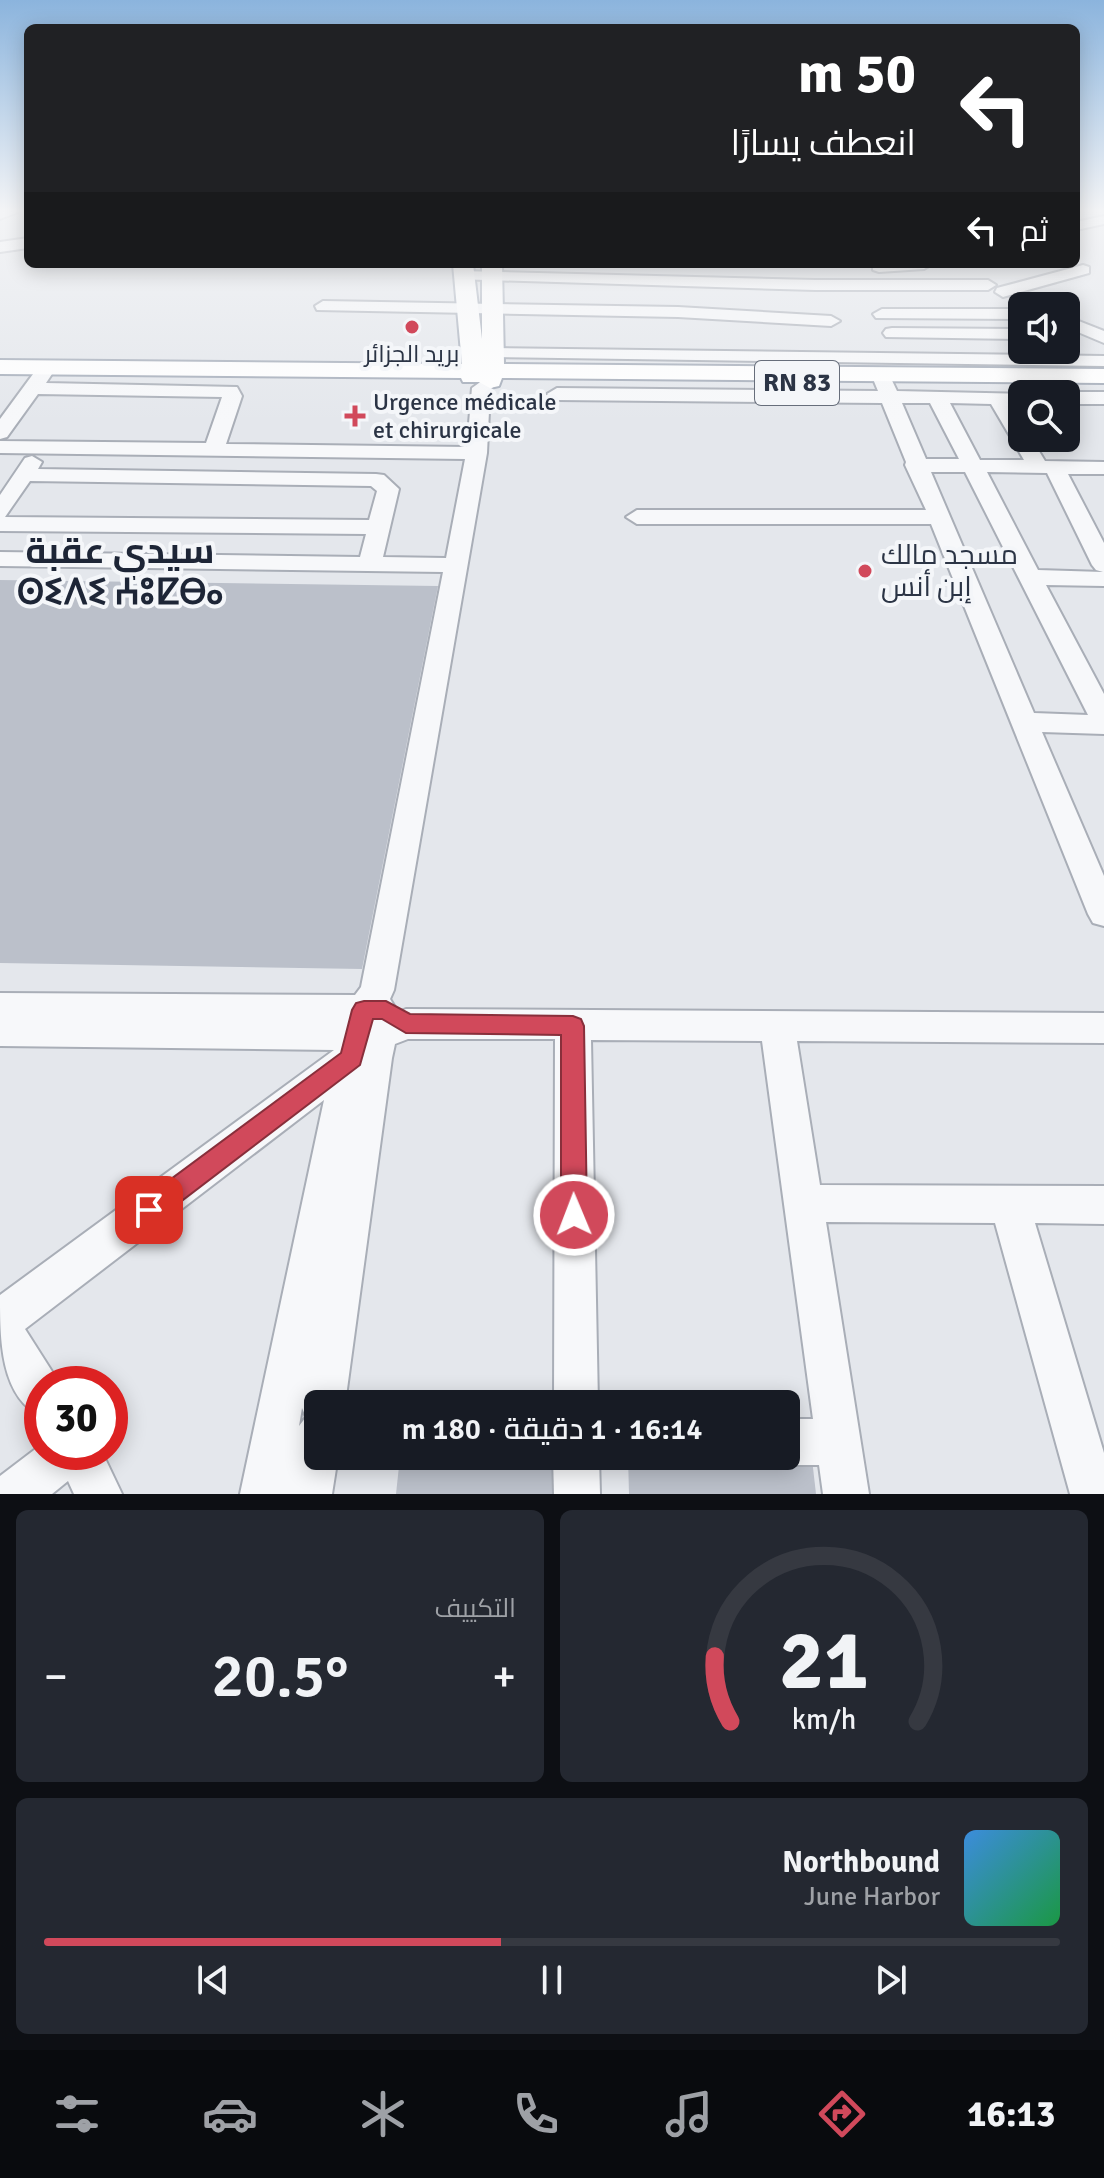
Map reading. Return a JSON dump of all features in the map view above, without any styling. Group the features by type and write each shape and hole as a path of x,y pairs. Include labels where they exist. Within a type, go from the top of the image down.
{"main road":[{"path":"463,282 465,308 484,373"},
{"path":"484,373 493,309 492,282"},
{"name":"RN 83","path":"0,377 484,373 638,364 868,378 1104,385"},
{"name":"RN 83","path":"0,367 41,377"},
{"name":"RN 83","path":"484,373 671,388 868,378 1104,376"}],"street":[{"path":"744,282 995,288 1019,282"},
{"path":"980,282 1008,294"},
{"path":"815,285 831,321 868,378 915,465 1026,722 1104,914"},
{"path":"868,285 904,358"},
{"path":"323,306 678,312 831,321"},
{"path":"882,314 1008,314"},
{"path":"1080,322 1104,314"},
{"path":"1080,330 1101,336"},
{"path":"892,333 1008,334"},
{"path":"868,378 904,358 1023,377 1104,361"},
{"path":"325,1390 374,1023 454,565 477,453 484,373"},
{"path":"0,433 41,377 230,391 232,396 214,449"},
{"path":"557,394 868,378 937,397 997,397 1023,377"},
{"path":"937,397 1104,723 1026,722"},
{"path":"997,397 1099,544 1104,565"},
{"path":"1080,398 1104,398"},
{"path":"0,447 477,453"},
{"path":"0,512 41,448"},
{"path":"915,465 1104,468"},
{"path":"23,475 376,480 388,489 370,562"},
{"path":"637,517 937,517"},
{"path":"0,524 377,527"},
{"path":"0,559 454,565"},
{"path":"1030,577 1104,579"},
{"path":"0,1007 374,1023 1104,1028"},
{"path":"0,1031 374,1023"},
{"path":"0,1321 374,1023"},
{"path":"263,1494 273,1439 374,1023"},
{"path":"777,1025 846,1494"},
{"path":"573,1026 576,1390"},
{"path":"803,1203 1104,1205"},
{"path":"1010,1205 1093,1494"},
{"path":"0,1329 24,1367"},
{"path":"273,1439 304,1439"},
{"path":"800,1442 838,1442"},
{"path":"15,1494 45,1470"},
{"path":"87,1470 99,1494"},
{"path":"309,1494 313,1470"},
{"path":"576,1470 577,1494"}],"building":[{"path":"0,580 438,586 362,969 0,963"},
{"path":"800,1459 812,1459 816,1494 629,1494 628,1470 800,1470"},
{"path":"399,1470 567,1470 567,1494 396,1494"}],"place":[{"name":"بريد الجزائر","path":"412,327"},
{"name":"Urgence médicale et chirurgicale","path":"355,416"},
{"name":"مسجد مالك إبن أنس","path":"865,571"}],"district":[{"name":"سيدي عقبة ⵙⵉⴷⵉ ⵄⵓⵇⴱⴰ","path":"120,572"}],"route":[{"path":"149,1210 351,1058 364,1010 386,1010 406,1024 573,1026 574,1215"}]}
